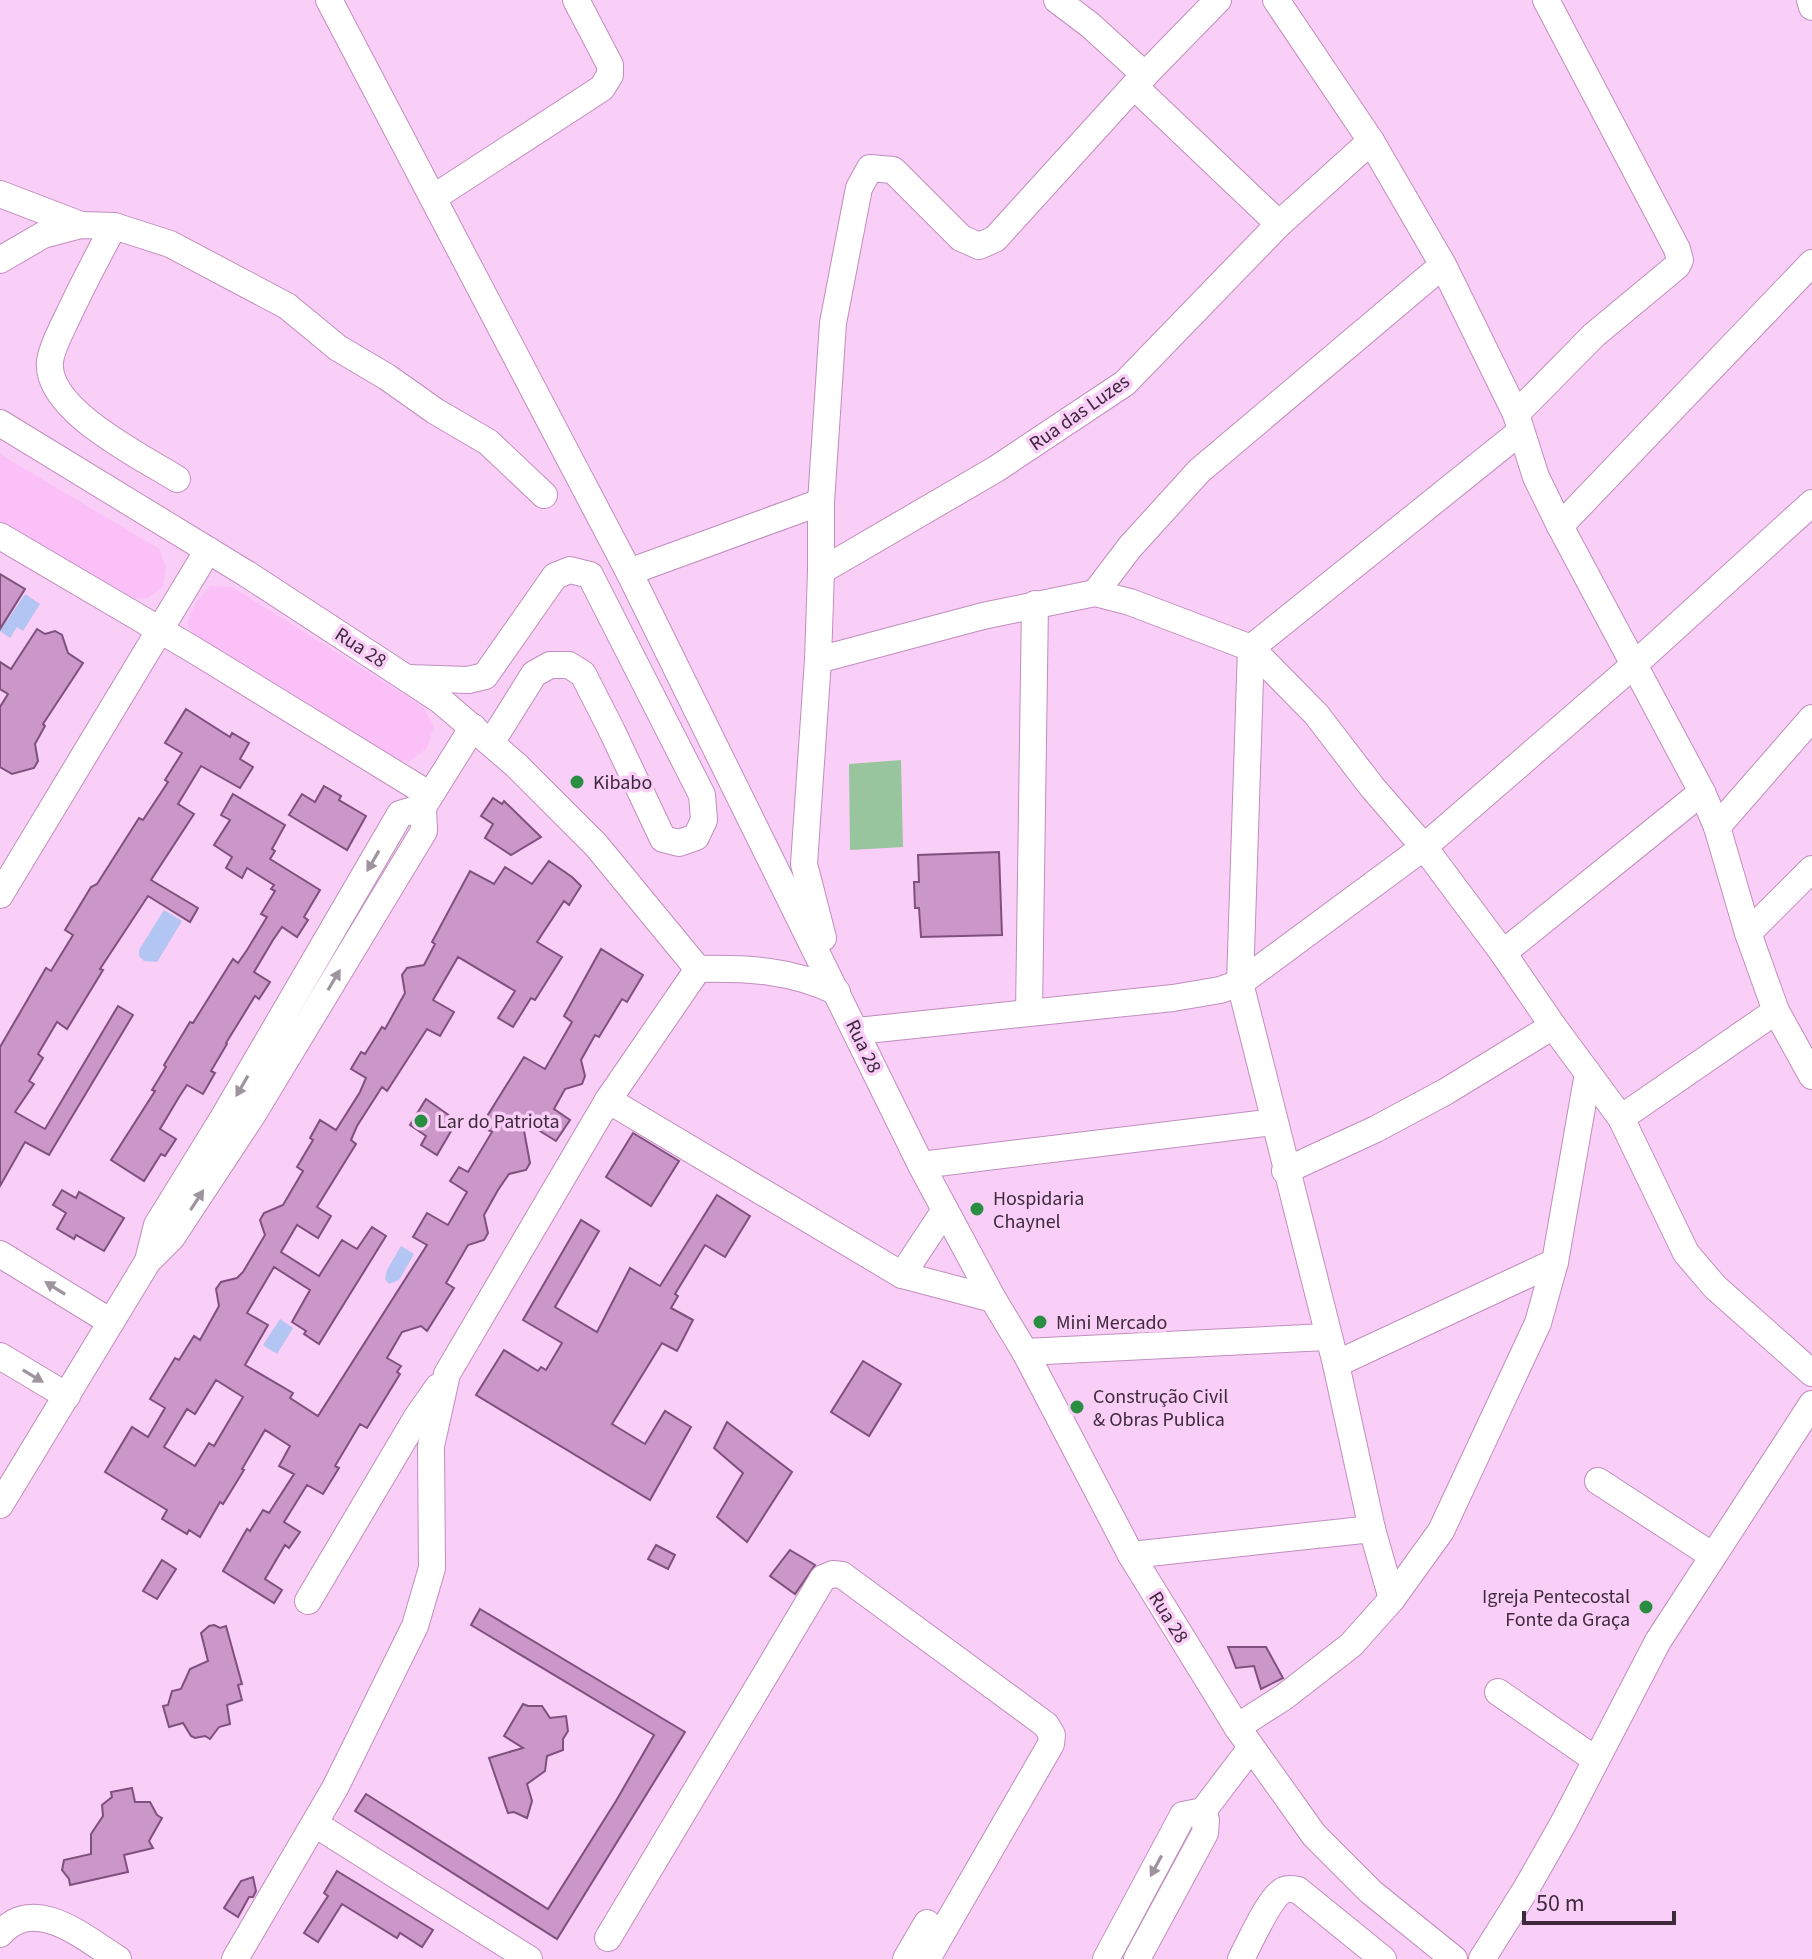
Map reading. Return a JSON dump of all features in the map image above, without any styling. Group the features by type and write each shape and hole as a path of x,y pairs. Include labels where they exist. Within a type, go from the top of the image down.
{"street":[{"path":"329,0 629,572 837,992"},
{"path":"433,198 602,88 610,75 610,65 576,0"},
{"path":"1057,0 1090,25 1279,224"},
{"path":"837,992 804,864 818,660 821,502 833,323 859,188 870,168 893,170 961,238 979,246 995,239 1140,80 1218,0"},
{"path":"1276,0 1371,141 1443,265 1518,423 1536,477 1560,526 1702,792 1717,827 1748,933 1776,1011 1812,1076"},
{"path":"1392,1599 1372,1529 1336,1364 1240,983 1251,648 1518,423 1594,335 1677,266 1680,260 1546,0"},
{"path":"1810,0 1812,7"},
{"name":"Rua das Luzes","path":"821,571 996,469 1125,383 1279,224 1371,141"},
{"path":"0,194 81,225"},
{"path":"0,260 43,235 81,225 114,226 170,244 287,306 338,348 488,442 544,495"},
{"path":"114,226 56,342 50,362 54,384 82,418 177,479"},
{"path":"1560,526 1812,263"},
{"path":"1095,593 1130,547 1199,471 1443,265"},
{"name":"Rua 28","path":"0,423 208,550 407,678 482,735 596,845 698,969"},
{"path":"629,572 821,502"},
{"path":"857,1031 1173,998 1220,990 1240,983 1424,847 1635,664 1812,503"},
{"path":"0,536 160,630 426,801"},
{"path":"0,895 208,550"},
{"path":"0,1505 148,1261 172,1237 310,1020 424,831 426,801 534,674 550,665 569,665 583,674 663,839 679,843 696,837 704,820 702,795 590,575 570,570 555,576 485,676 468,680 407,678"},
{"path":"818,660 1035,604 1095,593 1130,602 1251,648 1316,714 1372,787 1424,847 1503,953 1621,1118 1686,1253 1715,1287 1812,1373"},
{"path":"1029,1012 1035,604"},
{"path":"1717,827 1812,718"},
{"path":"1503,953 1702,792"},
{"path":"1748,933 1812,869"},
{"path":"308,1601 389,1463 447,1374 608,1100 698,969 769,971 795,976 837,992"},
{"name":"Rua 28","path":"837,992 921,1165 1025,1352 1131,1555 1244,1738 1314,1835 1371,1892 1454,1959"},
{"path":"1621,1118 1776,1011"},
{"path":"1285,1171 1376,1129 1445,1092 1553,1026"},
{"path":"1137,1959 1205,1833 1203,1811 1244,1738 1284,1697 1351,1645 1392,1599 1441,1531 1538,1323 1555,1262 1588,1073"},
{"path":"608,1100 902,1275 993,1299"},
{"path":"921,1165 1274,1122"},
{"path":"902,1275 945,1210"},
{"path":"0,1254 111,1322"},
{"path":"1336,1364 1555,1262"},
{"path":"1025,1352 1327,1337"},
{"path":"0,1356 67,1396"},
{"path":"235,1959 315,1824 415,1626 426,1597 432,1568 431,1446 447,1374"},
{"path":"1482,1959 1526,1889 1658,1641 1812,1404"},
{"path":"389,1463 401,1454 413,1453 422,1457 432,1471"},
{"path":"1598,1481 1713,1556"},
{"path":"1131,1555 1372,1529"},
{"path":"608,1938 823,1578 833,1574 842,1575 1046,1725 1038,1730 945,1911 927,1959"},
{"path":"1498,1692 1596,1760"},
{"path":"1106,1959 1183,1815 1203,1811"},
{"path":"315,1824 529,1959"},
{"path":"1241,1959 1274,1900 1282,1891 1290,1889 1298,1890 1383,1959"},
{"path":"906,1959 945,1911"},
{"path":"0,1934 16,1920 37,1916 55,1921 118,1959"}],"shaded area":[{"path":"0,454 159,549 166,567 163,586 148,598 129,599 0,522"},
{"path":"210,586 232,587 422,706 434,726 427,748 410,761 388,761 197,641 187,623 196,602"}],"green space":[{"path":"901,760 903,847 850,850 849,764"}],"water":[{"path":"25,594 40,604 23,631 17,627 10,638 0,631"},
{"path":"164,910 182,921 157,962 144,961 139,956 139,950"},
{"path":"401,1246 414,1254 399,1280 389,1284 385,1279 387,1270"},
{"path":"280,1319 293,1328 277,1354 263,1345"}],"building":[{"path":"0,574 25,589 0,629"},
{"path":"37,629 45,634 55,631 62,635 68,653 83,663 43,724 45,726 35,744 38,761 34,768 12,774 0,767 0,707 8,694 0,689 0,662 11,669"},
{"path":"186,709 230,737 232,733 249,743 240,759 253,767 240,788 201,766 178,804 194,814 151,880 198,908 190,922 148,896 100,969 103,970 67,1029 57,1022 38,1054 43,1058 29,1081 34,1084 15,1112 45,1129 118,1006 133,1015 49,1155 25,1142 0,1186 0,1047 46,968 51,971 73,935 65,930 91,887 97,884 139,818 143,820 168,782 165,780 182,753 165,743"},
{"path":"324,786 341,796 339,800 366,816 347,850 289,815 302,794 315,802"},
{"path":"233,794 285,825 270,859 320,890 304,917 308,920 297,937 282,927 273,940 254,972 270,982 259,999 255,996 226,1043 203,1094 187,1085 179,1097 160,1129 176,1139 165,1156 161,1154 144,1181 111,1160 155,1091 152,1090 166,1067 164,1065 190,1022 193,1023 233,959 238,963 247,950 267,917 261,914 275,891 271,889 274,885 247,868 242,878 226,868 232,857 214,845 230,820 221,815"},
{"path":"493,798 502,804 504,801 541,837 511,855 485,838 493,824 481,816"},
{"path":"999,852 1002,935 921,937 914,882 919,882 918,855"},
{"path":"549,861 581,886 569,905 564,901 537,942 562,957 535,1000 531,998 513,1027 498,1018 515,991 458,957 433,1000 454,1012 440,1036 427,1029 387,1091 382,1087 357,1126 351,1140 356,1144 317,1207 331,1216 318,1238 297,1225 281,1252 319,1276 342,1240 357,1249 372,1227 386,1236 319,1344 292,1322 310,1290 274,1267 247,1313 268,1325 245,1365 293,1393 290,1398 318,1416 427,1245 413,1237 427,1213 448,1225 467,1192 450,1181 459,1167 468,1172 492,1132 481,1126 524,1057 545,1069 572,1022 564,1016 601,949 643,975 627,1002 622,999 599,1037 595,1035 581,1060 585,1076 582,1084 565,1089 554,1109 570,1120 556,1141 522,1120 530,1163 526,1170 509,1174 498,1190 484,1215 488,1233 484,1240 468,1245 446,1283 454,1288 427,1331 421,1326 402,1332 387,1358 401,1366 397,1372 400,1374 367,1428 360,1424 335,1466 339,1468 323,1494 307,1485 284,1522 300,1532 289,1548 285,1545 265,1579 282,1590 274,1603 223,1571 247,1529 250,1531 263,1510 269,1513 294,1474 279,1466 290,1446 265,1430 244,1470 223,1504 220,1502 200,1537 189,1530 187,1534 162,1519 167,1510 105,1472 132,1427 148,1437 165,1408 150,1399 175,1358 179,1360 194,1336 200,1340 219,1306 216,1289 221,1282 237,1278 243,1272 265,1235 260,1220 264,1213 283,1205 303,1171 297,1167 313,1140 310,1138 320,1120 336,1130 360,1092 366,1078 351,1069 382,1027 385,1029 405,993 402,975 407,968 424,965 435,944 432,942 470,871 494,884 505,867 532,884","holes":["216,1380 243,1397 214,1446 209,1443 195,1466 164,1447 187,1409 195,1414"]},
{"path":"426,1099 457,1121 437,1155 421,1145 426,1136 410,1125"},
{"path":"633,1133 679,1161 651,1206 606,1177"},
{"path":"62,1190 76,1198 79,1192 124,1218 104,1251 76,1235 74,1239 57,1229 66,1213 53,1205"},
{"path":"717,1195 750,1216 725,1257 705,1245 675,1294 678,1296 671,1308 693,1320 677,1351 662,1343 612,1424 645,1444 665,1411 691,1427 650,1500 476,1395 504,1350 538,1371 541,1367 546,1370 562,1343 523,1320 581,1220 599,1231 555,1307 597,1332 630,1268 660,1286"},
{"path":"863,1361 901,1384 869,1436 831,1412"},
{"path":"727,1422 792,1472 747,1542 717,1517 743,1473 714,1448"},
{"path":"656,1545 675,1555 668,1569 648,1559"},
{"path":"790,1550 815,1565 795,1594 770,1576"},
{"path":"162,1560 176,1569 157,1599 143,1591"},
{"path":"480,1609 685,1732 557,1939 355,1811 366,1794 548,1909 616,1801 654,1735 471,1625"},
{"path":"214,1625 220,1628 226,1626 242,1684 238,1685 242,1700 227,1705 230,1724 219,1727 210,1739 205,1736 195,1738 183,1723 169,1727 163,1706 168,1705 172,1691 181,1689 190,1669 208,1661 201,1633"},
{"path":"1228,1647 1266,1647 1283,1678 1261,1689 1254,1666 1236,1668"},
{"path":"523,1704 542,1706 550,1718 566,1716 568,1731 563,1739 563,1750 547,1756 545,1771 527,1784 532,1801 527,1818 514,1812 508,1813 489,1758 523,1748 504,1736"},
{"path":"132,1788 135,1802 150,1802 162,1818 149,1841 153,1848 124,1855 128,1872 70,1885 62,1870 64,1860 91,1854 91,1834 103,1816 102,1805 112,1797 111,1792"},
{"path":"337,1871 433,1930 422,1947 400,1933 397,1938 342,1904 318,1942 304,1933 328,1896 324,1893"},
{"path":"253,1877 256,1891 238,1917 224,1908 241,1881"}],"place":[{"name":"Kibabo","path":"577,782"},
{"name":"Lar do Patriota","path":"421,1121"},
{"name":"Hospidaria Chaynel","path":"977,1209"},
{"name":"Mini Mercado","path":"1040,1322"},
{"name":"Construção Civil & Obras Publica","path":"1077,1407"},
{"name":"Igreja Pentecostal Fonte da Graça","path":"1646,1607"}]}
